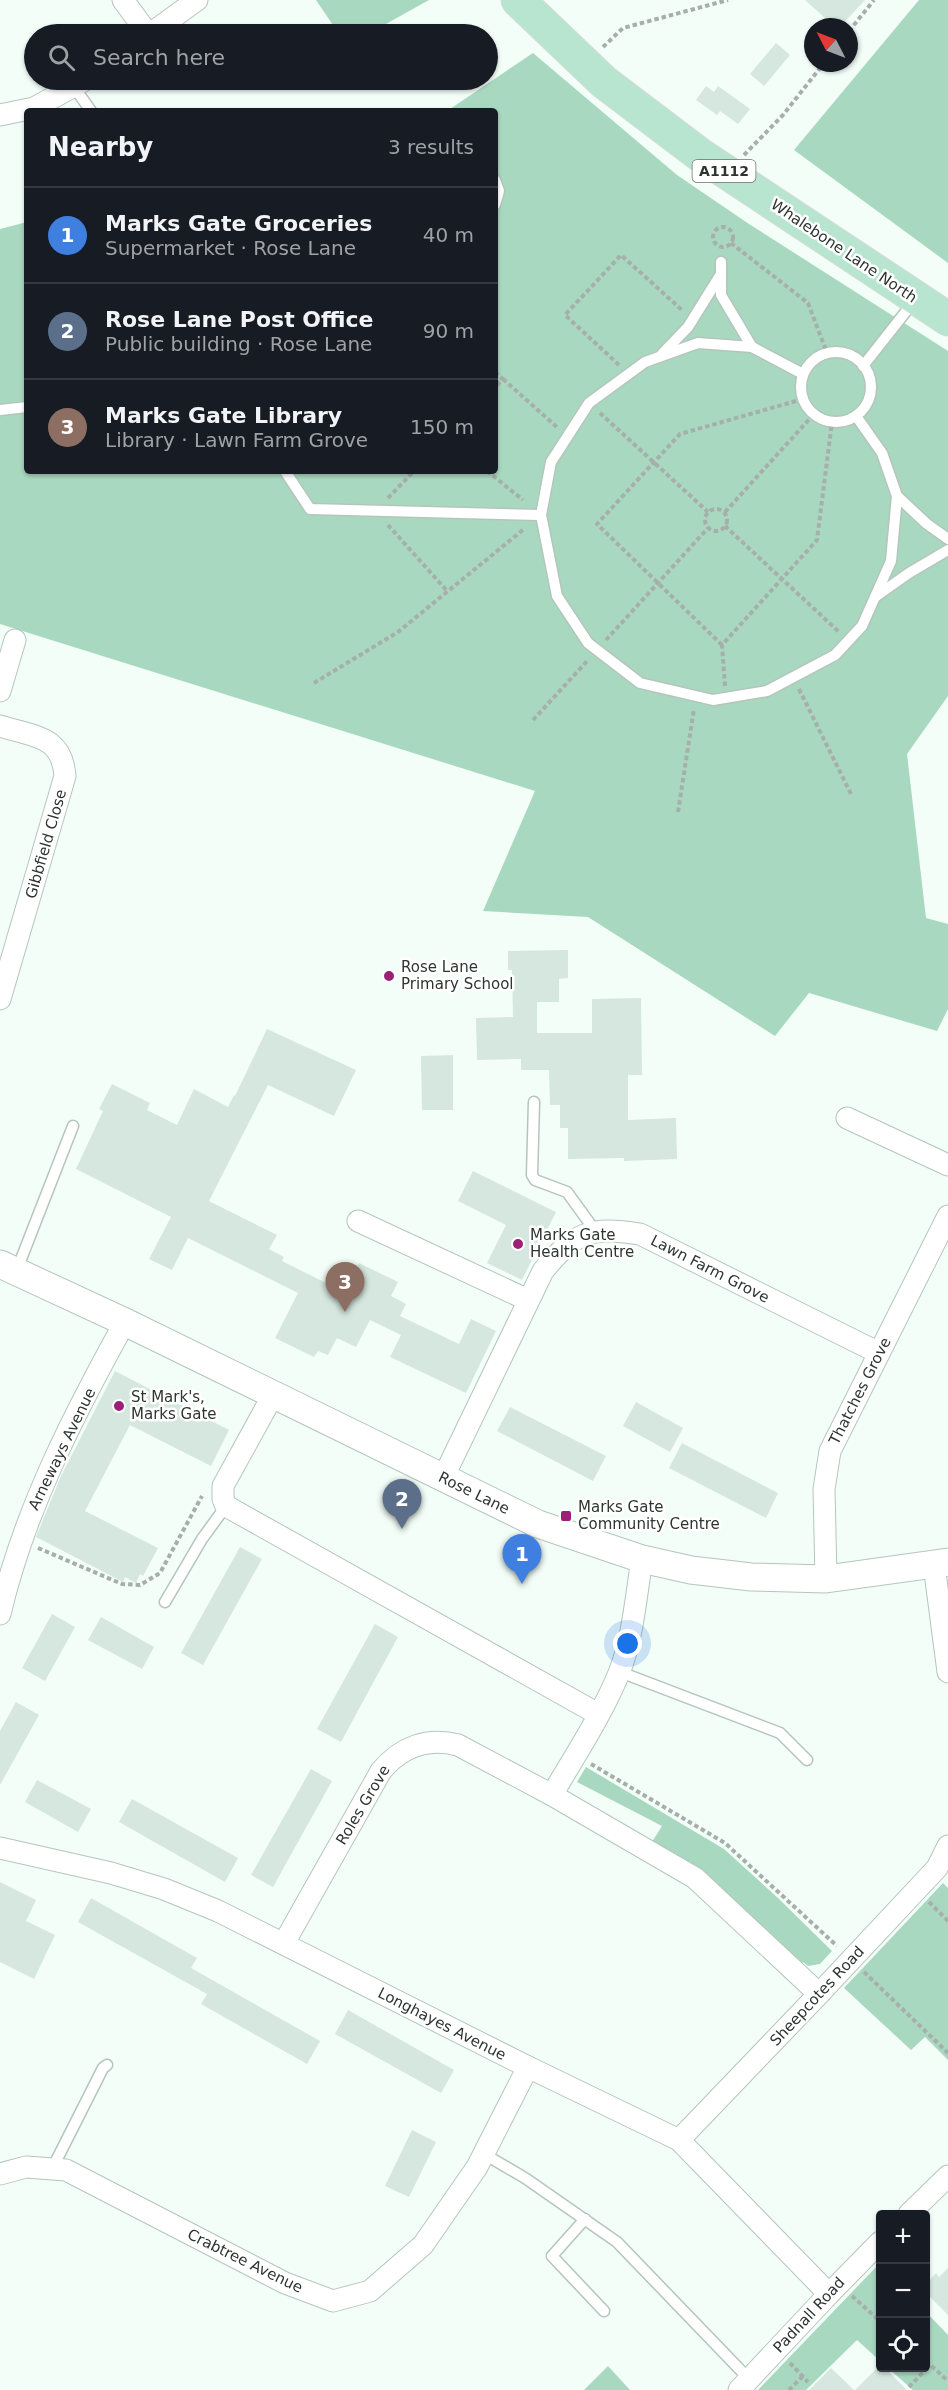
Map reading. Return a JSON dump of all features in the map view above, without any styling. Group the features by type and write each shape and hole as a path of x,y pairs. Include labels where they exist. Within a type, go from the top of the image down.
{"main road":[{"name":"Whalebone Lane North","path":"519,0 612,88 726,172 948,319"}],"street":[{"path":"123,0 141,24"},
{"path":"163,24 197,0"},
{"path":"34,108 67,90"},
{"path":"0,115 24,110"},
{"path":"0,691 15,640"},
{"name":"Gibbfield Close","path":"0,726 48,741 57,747 64,760 65,776 0,999"},
{"path":"847,1118 948,1165"},
{"name":"Thatches Grove","path":"826,1579 824,1489 830,1451 948,1216"},
{"path":"358,1221 528,1300"},
{"name":"Lawn Farm Grove","path":"442,1479 543,1271 562,1247 588,1233 613,1230 640,1234 879,1353"},
{"name":"Rose Lane","path":"8,1268 125,1322 538,1524 642,1559 701,1571 751,1577 826,1579 941,1563"},
{"name":"Arneways Avenue","path":"0,1614 5,1568 21,1540 36,1497 125,1322"},
{"path":"273,1395 223,1486 223,1499 226,1506 598,1714"},
{"path":"552,1795 620,1672 625,1656 642,1559"},
{"path":"941,1563 948,1672"},
{"name":"Roles Grove","path":"284,1943 375,1781 391,1760 404,1751 433,1741 458,1745 552,1795 694,1878 819,1994"},
{"name":"Sheepcotes Road","path":"679,2140 938,1868 948,1846"},
{"name":"Longhayes Avenue","path":"0,1848 111,1873 164,1889 218,1911 679,2140 833,2289"},
{"name":"Crabtree Avenue","path":"0,2174 27,2167 66,2170 285,2283 333,2301 370,2291 423,2245 484,2154 528,2067"},
{"path":"913,2210 948,2176"},
{"name":"Padnall Road","path":"744,2384 876,2246"}],"lane":[{"path":"83,90 90,108"},
{"path":"721,262 721,295 752,347"},
{"path":"660,357 692,320 721,274"},
{"path":"863,366 916,298"},
{"path":"803,374 752,347 698,343 645,362 589,403 551,462 542,515 557,596 588,643 640,683 713,700 768,691 835,655 862,626 891,561 897,496 882,453 856,416"},
{"path":"827,354 847,354 863,366 870,382 870,394 866,405 856,416 845,421 832,422 820,419 802,399 803,374 810,364 827,354"},
{"path":"0,410 24,407"},
{"path":"287,474 310,509 542,515"},
{"path":"897,496 927,524 948,539"},
{"path":"875,597 948,550"},
{"path":"534,1102 532,1175 535,1180 567,1192 596,1232"},
{"path":"8,1268 73,1126"},
{"path":"165,1602 202,1539 226,1506"},
{"path":"620,1672 780,1733 807,1760"},
{"path":"52,2169 103,2068 107,2065"},
{"path":"484,2154 525,2178 617,2242 744,2384"},
{"path":"585,2219 552,2256 604,2311"}],"path":[{"path":"585,64 623,28 728,0"},
{"path":"858,19 873,0"},
{"path":"726,172 783,116 817,72"},
{"path":"719,227 726,227 733,236 731,243 723,247 717,245 713,239 713,232 719,227"},
{"path":"731,243 808,303 827,354"},
{"path":"628,374 565,315 621,255 692,320"},
{"path":"498,375 567,436"},
{"path":"498,384 503,379"},
{"path":"726,698 722,645 597,524 680,434 802,399"},
{"path":"589,403 708,512"},
{"path":"725,512 814,414"},
{"path":"722,645 817,540 832,422"},
{"path":"411,474 375,511 448,592"},
{"path":"314,683 398,633 542,515 491,474"},
{"path":"718,508 725,512 727,519 725,526 716,531 708,528 705,521 708,512 718,508"},
{"path":"725,526 849,640"},
{"path":"533,720 708,528"},
{"path":"793,678 852,796"},
{"path":"678,812 696,696"},
{"path":"21,1540 122,1584 140,1585 160,1573 205,1491"},
{"path":"575,1755 725,1843 841,1950"},
{"path":"917,1890 948,1921"},
{"path":"856,1964 948,2053"},
{"path":"833,2289 876,2318"},
{"path":"776,2350 808,2382"},
{"path":"930,2365 948,2381"},
{"path":"909,2387 923,2372"},
{"path":"789,2390 803,2376"}],"green space":[{"path":"316,0 429,0 386,24 332,24"},
{"path":"919,0 948,0 948,263 794,150"},
{"path":"533,53 677,175 749,224 948,351 948,696 907,754 926,918 948,924 948,1009 937,1031 809,993 775,1036 588,917 483,911 535,791 0,624 0,229 24,223 24,474 498,474 498,108 451,108 478,90 498,90 498,77"},
{"path":"586,1767 724,1849 832,1951 820,1964 808,1966 803,1962 799,1965 652,1842 662,1826 577,1782"},
{"path":"943,1883 948,1888 948,2060 925,2037 911,2050 844,1988"},
{"path":"876,2267 876,2357 857,2340 806,2390 758,2390"},
{"path":"930,2316 948,2335 948,2390 913,2390 893,2372 930,2372"},
{"path":"608,2366 630,2390 584,2390"}],"building":[{"path":"805,0 865,0 848,18 825,18"},
{"path":"776,43 790,55 764,86 750,74"},
{"path":"706,86 714,92 718,86 750,109 738,124 720,111 717,115 696,100"},
{"path":"568,950 568,978 559,979 559,1002 537,1002 537,1033 592,1033 592,999 641,998 642,1075 628,1075 628,1120 676,1118 677,1159 624,1161 624,1158 568,1159 568,1128 560,1128 560,1105 550,1105 549,1070 521,1070 521,1059 477,1060 476,1018 513,1017 512,970 508,970 508,951"},
{"path":"267,1029 356,1070 334,1116 268,1085 209,1201 277,1235 269,1249 284,1257 282,1261 334,1287 344,1291 359,1263 398,1282 391,1296 406,1304 400,1316 459,1344 471,1319 496,1331 466,1393 390,1357 401,1335 370,1320 356,1347 337,1338 328,1355 318,1351 314,1357 275,1338 298,1293 188,1238 172,1270 149,1259 171,1217 76,1169 103,1111 99,1109 112,1084 150,1103 147,1110 177,1125 194,1089 228,1107"},
{"path":"453,1055 453,1110 422,1110 421,1056"},
{"name":"Marks Gate Health Centre","path":"473,1171 556,1212 522,1280 487,1263 506,1225 458,1201"},
{"path":"115,1371 229,1430 211,1466 130,1425 85,1511 158,1548 143,1576 140,1574 136,1583 125,1577 123,1582 36,1537 61,1476"},
{"path":"636,1402 683,1428 670,1452 623,1426"},
{"path":"510,1407 606,1456 593,1481 497,1431"},
{"path":"682,1443 778,1493 766,1518 669,1468"},
{"path":"240,1547 262,1559 203,1665 181,1653"},
{"path":"52,1614 75,1627 45,1681 22,1668"},
{"path":"101,1617 154,1647 142,1669 88,1640"},
{"path":"375,1624 398,1637 341,1742 317,1729"},
{"path":"16,1702 39,1715 0,1785 0,1731"},
{"path":"311,1769 332,1781 273,1887 251,1875"},
{"path":"37,1780 91,1809 78,1832 25,1802"},
{"path":"132,1799 238,1858 225,1882 119,1822"},
{"path":"0,1882 36,1900 26,1921 55,1935 34,1979 0,1962"},
{"path":"91,1898 197,1958 191,1968 320,2041 307,2064 201,2004 207,1994 78,1922"},
{"path":"348,2010 454,2070 441,2093 335,2034"},
{"path":"412,2130 436,2142 409,2197 385,2186"},
{"path":"948,2268 948,2315 930,2297 930,2280 936,2273 939,2277"},
{"path":"831,2368 854,2390 809,2390"},
{"path":"876,2369 876,2372 889,2372 907,2390 855,2390"}],"place":[{"name":"Rose Lane Primary School","path":"389,976"},
{"name":"Marks Gate Health Centre","path":"518,1244"},
{"name":"Marks Gate Library","path":"345,1312"},
{"name":"St Mark's, Marks Gate","path":"119,1406"},
{"name":"Marks Gate Community Centre","path":"566,1516"},
{"name":"Rose Lane Post Office","path":"402,1529"},
{"name":"Marks Gate Groceries","path":"522,1584"}]}
